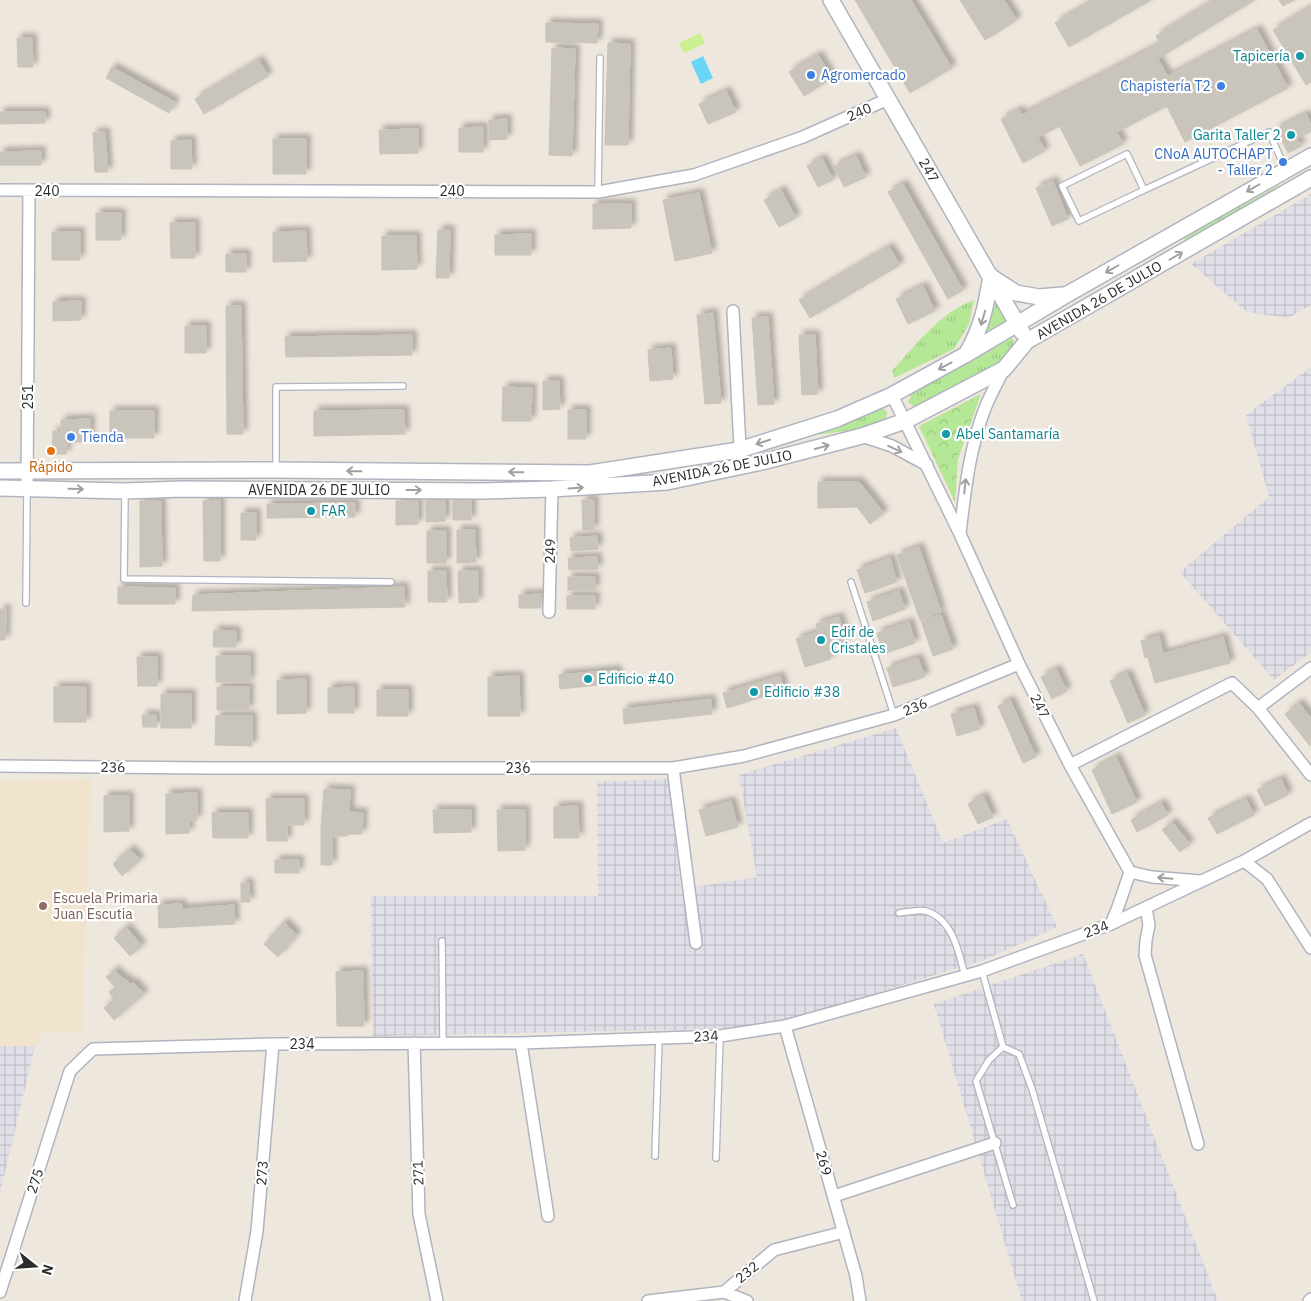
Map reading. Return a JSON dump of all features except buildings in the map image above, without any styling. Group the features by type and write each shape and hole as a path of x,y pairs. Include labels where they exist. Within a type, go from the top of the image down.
{"street":[{"name":"247","path":"831,0 1027,341"},
{"name":"240","path":"0,190 598,192 694,175 804,137 888,99"},
{"name":"AVENIDA 26 DE JULIO","path":"0,471 276,470 590,473 739,450 838,419 892,395 965,356 1066,295 1311,156"},
{"path":"1286,170 1295,188"},
{"name":"AVENIDA 26 DE JULIO","path":"0,488 125,491 552,489 667,482 741,466 862,436 905,421 1004,369 1027,341 1311,178"},
{"name":"251","path":"27,488 28,191"},
{"path":"965,356 977,336 985,313 991,276 1016,293 1039,297 1066,295"},
{"path":"733,311 741,466"},
{"path":"960,534 966,478 974,442 984,410 1004,369"},
{"name":"247","path":"892,395 1070,765 1130,872"},
{"path":"862,436 892,446 927,465"},
{"name":"249","path":"549,612 552,489"},
{"name":"236","path":"0,766 673,768 744,756 894,715 1020,664"},
{"path":"1258,708 1311,668"},
{"path":"1070,765 1232,683 1258,708 1311,775"},
{"path":"673,768 696,943"},
{"name":"234","path":"70,1071 94,1049 273,1044 521,1043 720,1036 785,1026 982,971 1111,924 1244,861 1311,823"},
{"path":"1244,861 1267,879 1311,948"},
{"path":"1111,924 1130,872 1201,881"},
{"path":"1146,908 1150,924 1145,955 1198,1144"},
{"name":"269","path":"785,1026 844,1232 856,1276 860,1301"},
{"name":"271","path":"414,1043 419,1214 437,1301"},
{"path":"521,1043 548,1216"},
{"name":"273","path":"245,1301 257,1231 273,1044"},
{"name":"275","path":"0,1292 70,1071"},
{"path":"834,1196 995,1143"},
{"name":"232","path":"648,1301 724,1292 774,1250 844,1232"},
{"path":"724,1292 747,1301"}],"lane":[{"path":"598,192 600,58"},
{"path":"1144,190 1127,154 1062,186 1079,222 1269,132 1286,170"},
{"path":"276,470 276,386 403,386"},
{"name":"251","path":"26,603 27,488"},
{"path":"125,491 124,579 391,582"},
{"path":"851,582 894,715"},
{"path":"899,913 925,911 942,919 956,944 965,976"},
{"path":"442,941 443,1043"},
{"path":"982,971 1003,1047"},
{"path":"716,1158 720,1036"},
{"path":"655,1156 659,1038"},
{"path":"1003,1047 989,1060 976,1081 1013,1205"},
{"path":"1003,1047 1019,1054 1029,1080 1094,1301"}],"shaded area":[{"path":"1311,194 1311,305 1288,318 1247,312 1191,264"},
{"path":"1311,367 1311,652 1274,680 1180,572 1269,497 1246,415"},
{"path":"896,728 943,843 1007,819 1057,927 984,960 782,1022 720,1029 373,1036 371,896 598,896 597,782 668,779 681,889 757,877 739,775"},
{"name":"Escuela Primaria Juan Escutia","path":"91,779 82,1031 41,1032 35,1046 0,1046 0,781"},
{"path":"1083,954 1218,1301 1022,1301 934,1004"},
{"path":"0,1046 35,1046 0,1193"}],"green space":[{"path":"700,33 705,43 684,53 679,43"},
{"path":"1279,185 1281,188 1186,242 1184,238"},
{"path":"974,300 969,324 954,349 894,378 892,371 939,321 961,306"},
{"path":"996,301 1008,320 986,335"},
{"path":"1012,338 1016,346 992,369 916,408 908,402 912,393"},
{"path":"981,394 958,459 955,502 919,426"},
{"path":"881,407 887,412 886,420 853,430 816,435"}],"water":[{"path":"703,56 713,78 701,84 691,62"}],"place":[{"name":"Tapicería","path":"1300,56"},
{"name":"Agromercado","path":"811,75"},
{"name":"Chapistería T2","path":"1221,86"},
{"name":"Garita Taller 2","path":"1291,135"},
{"name":"CNoA AUTOCHAPT - Taller 2","path":"1283,162"},
{"name":"Abel Santamaría","path":"946,434"},
{"name":"Tienda","path":"71,437"},
{"name":"Rápido","path":"51,451"},
{"name":"FAR","path":"311,511"},
{"name":"Edif de Cristales","path":"821,640"},
{"name":"Edificio #40","path":"588,679"},
{"name":"Edificio #38","path":"754,692"},
{"name":"Escuela Primaria Juan Escutia","path":"43,906"}]}
